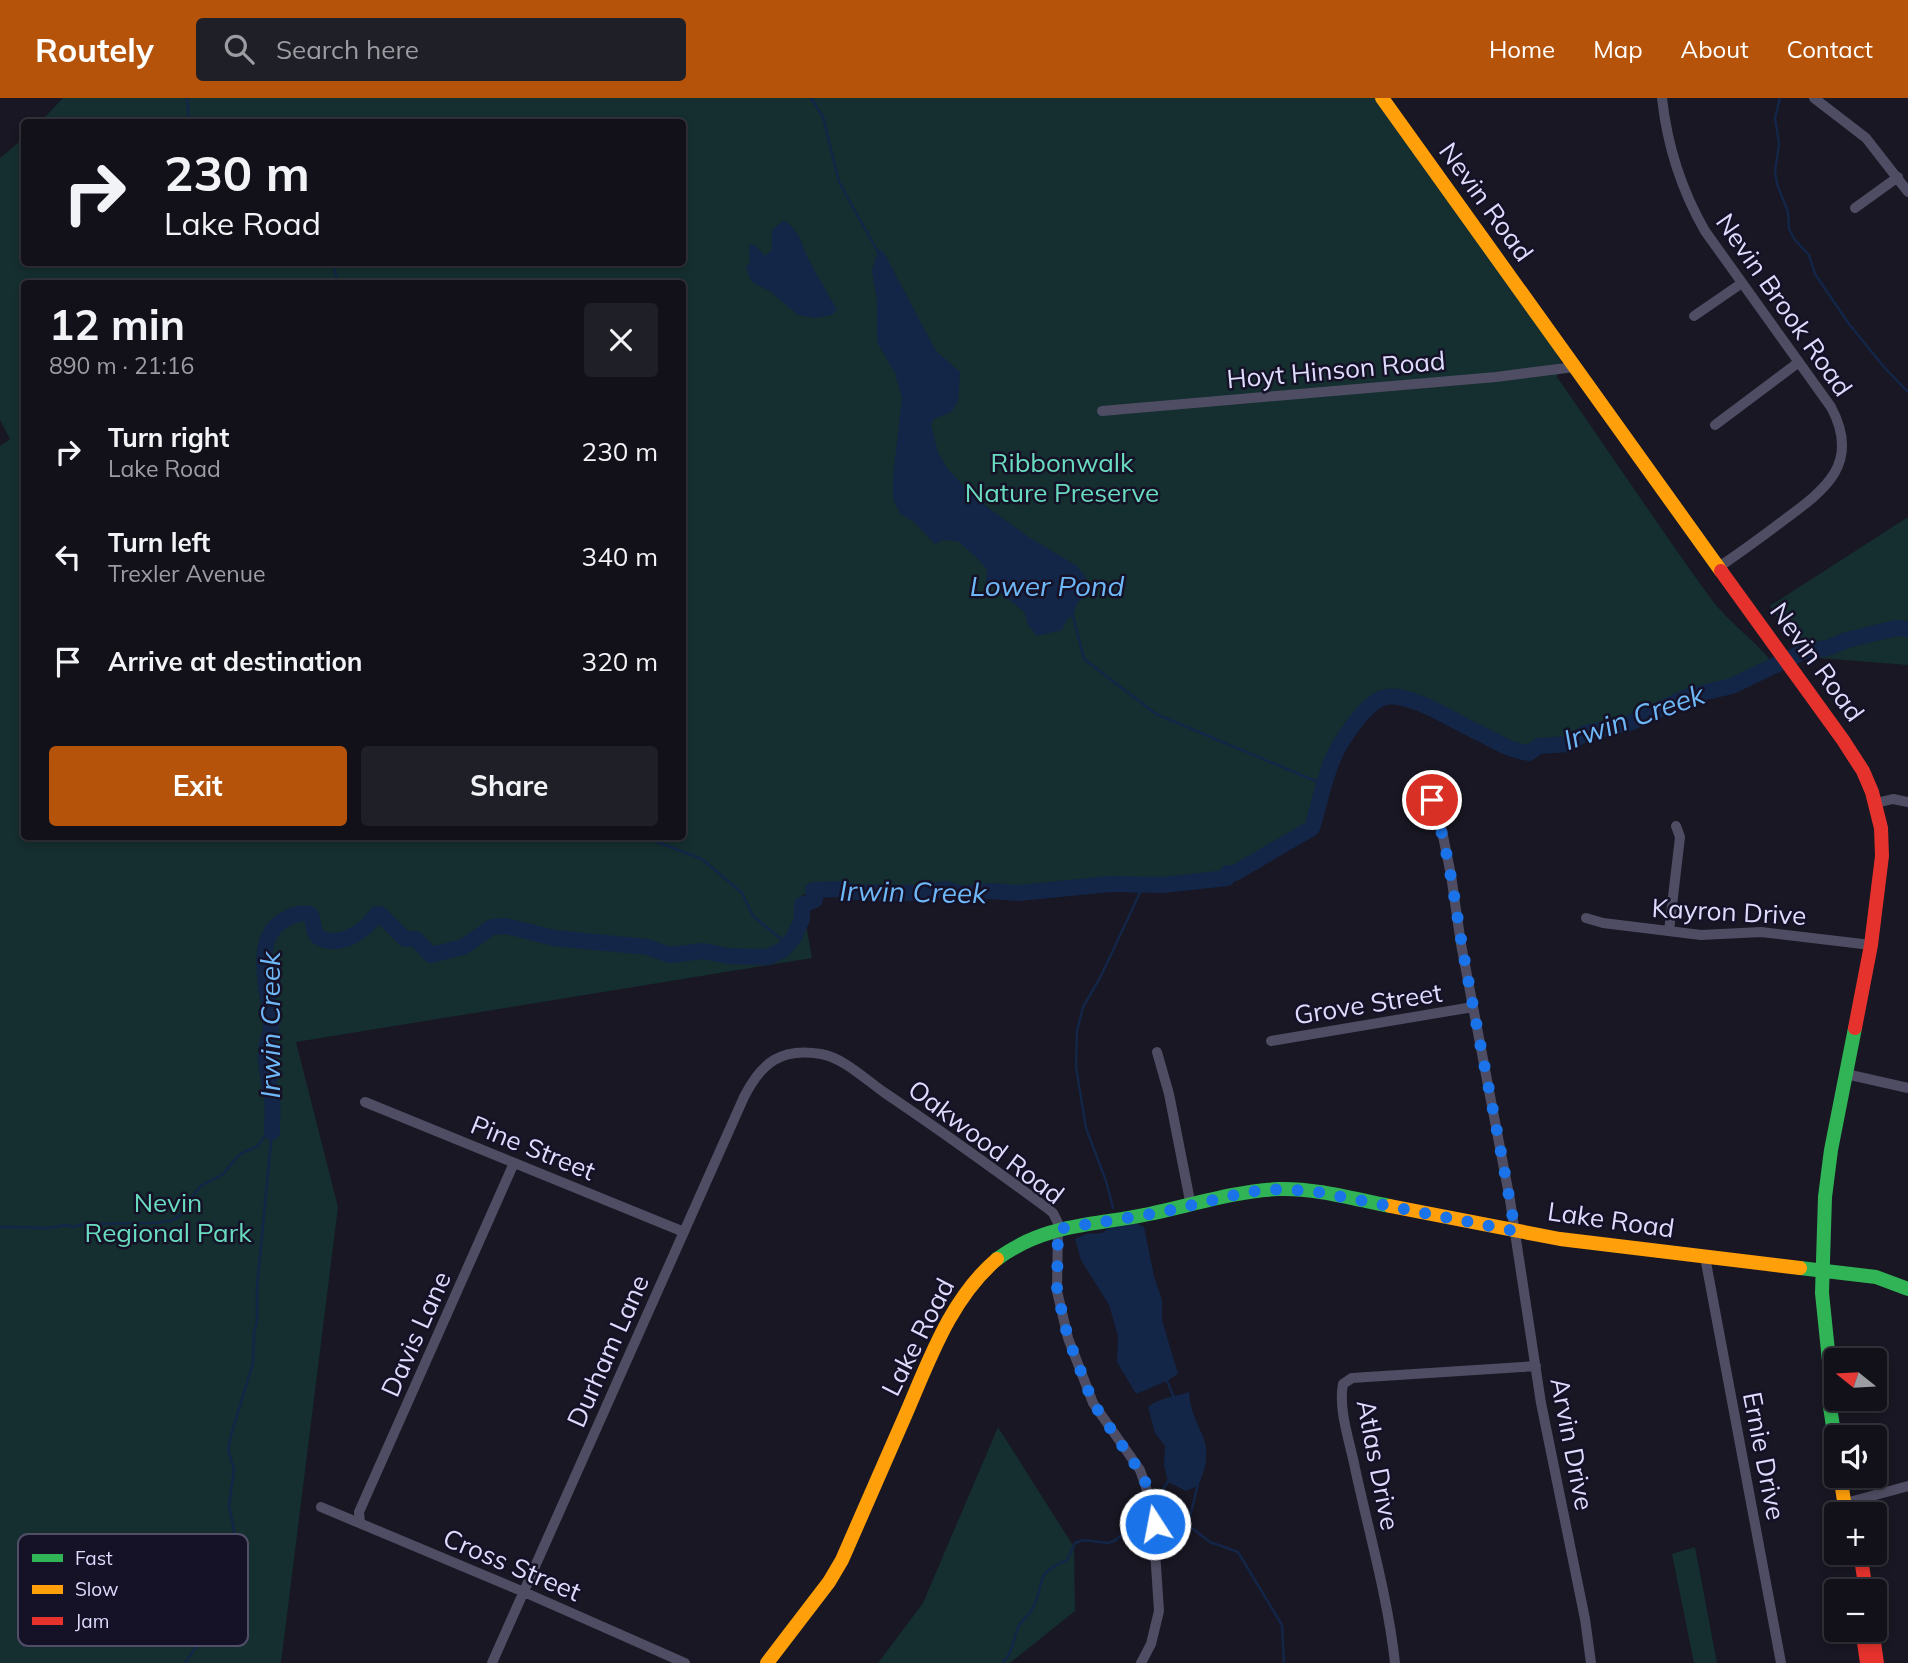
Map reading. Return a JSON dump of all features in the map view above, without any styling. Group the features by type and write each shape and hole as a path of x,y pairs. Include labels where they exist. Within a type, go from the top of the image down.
{"main road":[{"name":"Nevin Road","path":"1382,98 1850,750 1863,771 1876,803 1881,828 1882,856 1871,945 1825,1196 1821,1270 1827,1348"},
{"name":"Lake Road","path":"767,1663 829,1582 842,1560 936,1344 960,1300 985,1269 999,1257 1038,1236 1058,1229 1191,1206 1247,1192 1301,1190 1515,1231 1821,1270"},
{"path":"1821,1270 1876,1277 1908,1289"},
{"path":"1864,1642 1867,1663"},
{"path":"1874,1642 1877,1663"}],"street":[{"name":"Nevin Brook Road","path":"1662,98 1667,132 1692,207 1705,231 1831,407 1839,424 1843,451 1838,469 1827,485 1812,499 1718,567"},
{"path":"1814,98 1866,138 1908,192"},
{"path":"1855,208 1898,177"},
{"path":"1694,316 1742,283"},
{"path":"1715,425 1799,362"},
{"name":"Hoyt Hinson Road","path":"1102,411 1496,377 1574,367"},
{"path":"1876,803 1893,799 1908,802"},
{"name":"Arvin Drive","path":"1432,800 1451,875 1515,1231 1541,1403 1586,1619 1591,1663"},
{"path":"1670,931 1679,837 1676,826"},
{"name":"Kayron Drive","path":"1586,918 1603,923 1701,934 1761,932 1871,945"},
{"name":"Grove Street","path":"1271,1041 1473,1007"},
{"path":"1157,1052 1171,1104 1191,1206"},
{"name":"Oakwood Road","path":"770,1062 781,1056 799,1053 821,1054 838,1062 969,1151 1047,1208 1056,1218 1057,1291 1068,1338 1093,1403 1140,1470 1152,1505 1158,1611 1151,1644 1141,1663"},
{"name":"Durham Lane","path":"492,1663 747,1089 760,1070 770,1062"},
{"path":"1846,1074 1908,1087"},
{"name":"Pine Street","path":"365,1102 684,1232"},
{"name":"Davis Lane","path":"360,1522 359,1513 367,1494 514,1163"},
{"name":"Ernie Drive","path":"1705,1257 1781,1663"},
{"name":"Atlas Drive","path":"1395,1663 1390,1627 1346,1422 1343,1384 1352,1378 1536,1366"},
{"path":"1870,1502 1908,1486"},
{"name":"Cross Street","path":"321,1507 685,1663"}],"green space":[{"name":"Ribbonwalk Nature Preserve","path":"63,98 1375,98 1550,343 1561,361 1557,377 1690,569 1717,606 1775,666 1732,686 1689,696 1630,723 1585,733 1569,744 1539,746 1529,753 1508,747 1407,699 1386,697 1378,700 1354,724 1336,753 1312,828 1235,873 1228,873 1227,878 1164,885 1110,884 1019,893 990,891 962,894 946,889 916,893 813,890 801,896 812,958 296,1042 338,1207 281,1663 0,1663 0,446 10,439 0,420 0,158 21,140 21,266 686,266 686,119 43,119"},
{"path":"1908,517 1908,665 1806,657 1770,606"},
{"path":"998,1427 1074,1547 1075,1611 1010,1663 878,1663 923,1603"},
{"path":"1695,1547 1717,1663 1694,1663 1672,1554"}],"water":[{"path":"784,220 798,236 837,310 832,315 814,318 798,315 771,292 752,282 746,268 750,262 749,244 756,246 765,256 772,249 772,230"},
{"name":"Lower Pond","path":"878,250 883,251 936,351 960,372 958,402 951,412 934,419 931,425 938,452 947,468 976,499 1030,538 1077,566 1085,576 1089,589 1087,595 1077,603 1073,615 1062,630 1037,636 1028,625 1024,612 986,581 987,570 958,541 943,540 935,544 913,521 900,514 893,498 893,476 902,398 895,373 877,342 877,301 872,271"},
{"path":"1133,1221 1144,1227 1162,1300 1162,1320 1178,1374 1136,1394 1117,1362 1118,1336 1109,1305 1081,1260 1075,1239 1086,1234 1102,1233 1116,1223"},
{"path":"1189,1392 1191,1406 1206,1446 1206,1457 1198,1486 1186,1491 1168,1482 1164,1465 1165,1446 1155,1433 1148,1407 1162,1399"}],"waterway":[{"path":"187,98 189,119"},
{"path":"811,98 823,117 839,182 878,252"},
{"path":"1780,98 1775,118 1779,144 1775,171 1788,212 1789,229 1809,255 1815,274 1849,324 1908,392"},
{"path":"333,266 336,280"},
{"path":"1072,612 1084,659 1156,714 1325,785"},
{"name":"Irwin Creek","path":"272,1132 272,1100 266,1058 271,1026 264,968 265,954 267,940 274,929 297,914 310,914 318,937 335,941 351,937 380,914 405,939 416,939 431,955 463,947 492,927 506,926 554,938 647,947 670,955 703,951 728,956 768,957 783,950 794,937 802,919 802,905 815,900 813,890 916,893 946,889 962,894 990,891 1019,893 1110,884 1164,885 1227,878 1228,873 1235,873 1312,828 1329,769 1341,744 1362,714 1378,700 1386,697 1419,703 1514,750 1529,753 1539,746 1569,744 1585,733 1630,723 1689,696 1732,686 1805,651 1827,648 1847,640 1896,628 1908,629"},
{"path":"652,840 702,859 742,893 753,916 781,939 794,937"},
{"path":"1113,1208 1086,1128 1076,1067 1077,1031 1083,1007 1101,976 1144,884"},
{"name":"Irwin Creek","path":"0,1227 49,1228 173,1220 183,1213 202,1185 222,1175 240,1154 258,1146 264,1137 272,1132"},
{"path":"234,1534 229,1506 234,1469 228,1450 253,1363 257,1286 272,1132"},
{"path":"1167,1381 1175,1400"},
{"path":"1158,1497 1169,1480"},
{"path":"1198,1484 1188,1525 1210,1542 1238,1552 1282,1625 1284,1663"},
{"path":"1003,1663 1011,1651 1019,1625 1036,1602 1043,1576 1067,1560 1075,1543 1083,1540 1108,1543 1116,1540 1144,1512"},
{"path":"185,1663 197,1646"}],"traffic: fast":[{"path":"1833,1425 1822,1293 1825,1197 1831,1150 1855,1028"},
{"path":"997,1259 1033,1238 1052,1232 1246,1192 1307,1190 1390,1206"},
{"path":"1800,1268 1876,1277 1908,1289"}],"traffic: slow":[{"path":"1382,98 1721,571"},
{"path":"1390,1206 1560,1239 1800,1268"},
{"path":"767,1663 829,1582 842,1560 942,1332 966,1293 997,1259"},
{"path":"1842,1488 1844,1502"}],"traffic: jam":[{"path":"1721,571 1843,740 1863,771 1872,792 1881,828 1882,856 1871,945 1855,1028"},
{"path":"1862,1565 1864,1579"},
{"path":"1864,1642 1867,1663"},
{"path":"1874,1642 1877,1663"}],"route":[{"path":"1155,1524 1151,1498 1143,1476 1093,1403 1068,1338 1057,1291 1058,1229 1163,1212 1223,1196 1282,1189 1318,1192 1515,1231 1461,944 1451,875 1432,800"}],"park label":[{"name":"Nevin Regional Park","path":"168,1218"}]}
